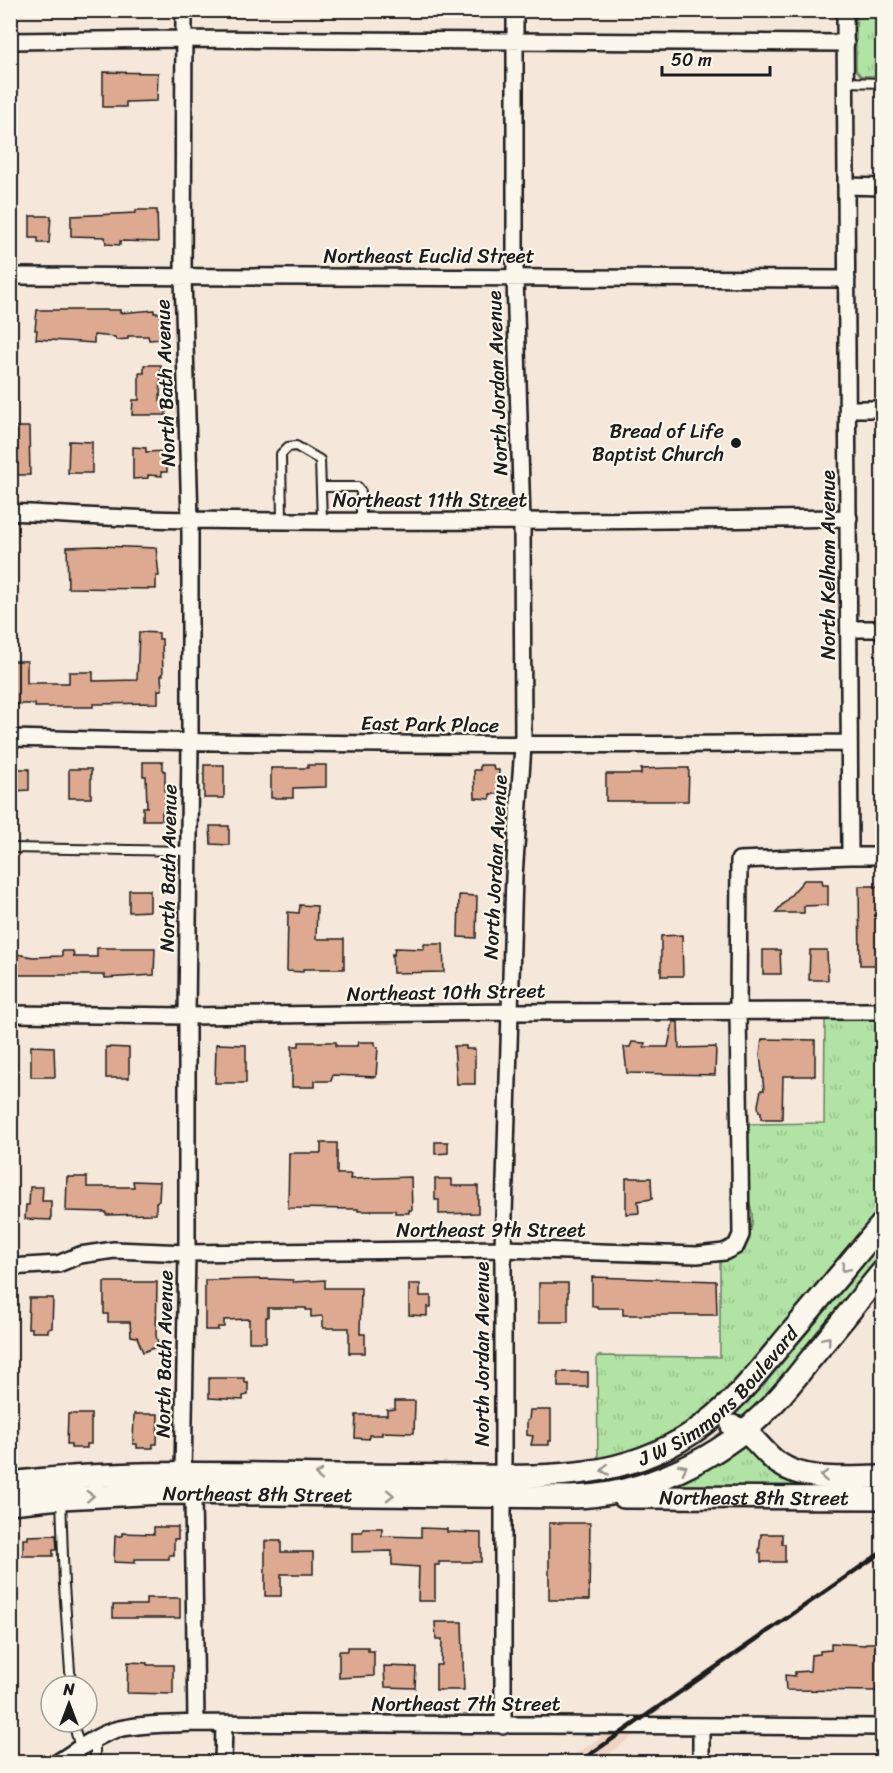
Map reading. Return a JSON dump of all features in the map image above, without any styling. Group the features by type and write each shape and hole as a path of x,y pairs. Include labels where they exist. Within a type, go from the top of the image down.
{"main road":[{"name":"J W Simmons Boulevard","path":"503,1486 614,1468 635,1462 667,1448 707,1423 750,1382 882,1224"},
{"name":"J W Simmons Boulevard","path":"503,1486 590,1496 625,1491 658,1480 700,1458 744,1430 771,1406 875,1284 882,1272"},
{"path":"707,1423 734,1426 744,1430"},
{"name":"Northeast 8th Street","path":"744,1430 777,1463 792,1471 816,1476 882,1477"},
{"name":"Northeast 8th Street","path":"10,1483 57,1478 183,1474 503,1486"},
{"name":"Northeast 8th Street","path":"10,1503 62,1498 193,1493 503,1486"},
{"name":"Northeast 8th Street","path":"590,1496 882,1498"}],"street":[{"name":"North Bath Avenue","path":"184,10 183,276 190,520 190,742 187,1253 183,1474 193,1493 196,1723"},
{"name":"North Jordan Avenue","path":"503,1726 503,1249 514,876 523,746 522,522 515,278 515,10"},
{"name":"North Kelham Avenue","path":"845,10 850,856"},
{"path":"10,40 846,43"},
{"path":"847,186 882,187"},
{"name":"Northeast Euclid Street","path":"10,276 847,279"},
{"path":"848,409 882,409"},
{"name":"Northeast 11th Street","path":"10,512 190,520 522,522 849,518"},
{"path":"849,629 882,629"},
{"name":"East Park Place","path":"10,738 523,746 849,743"},
{"path":"738,1011 739,860 882,856"},
{"name":"Northeast 9th Street","path":"10,1267 58,1264 80,1255 114,1250 187,1253 503,1249 697,1255 724,1251 736,1246 741,1235 738,1011"},
{"name":"Northeast 10th Street","path":"10,1014 187,1016 882,1011"},
{"name":"Northeast 7th Street","path":"58,1762 114,1730 135,1726 196,1723 224,1725 882,1727"},
{"path":"223,1762 224,1725"},
{"path":"701,1726 701,1762"}],"lane":[{"path":"846,82 882,82"},
{"path":"282,520 281,454 288,447 296,446 320,460 322,520"},
{"path":"322,487 358,487 361,492 361,520"},
{"path":"10,848 189,851"},
{"path":"62,1498 64,1585 70,1674"},
{"path":"76,1734 80,1748"},
{"path":"95,1739 95,1762"}],"shaded area":[{"path":"604,1735 635,1735 597,1762 564,1762"}],"green space":[{"path":"856,11 882,11 882,76 861,76 856,70"},
{"path":"825,1020 882,1020 882,1209 745,1375 716,1405 669,1437 598,1463 597,1356 720,1357 720,1261 744,1243 752,1221 746,1190 747,1124 824,1123"},
{"path":"882,1241 882,1262 765,1404 740,1423 734,1422 733,1416 765,1384"},
{"path":"742,1446 749,1448 783,1478 801,1484 801,1490 683,1490 679,1486 680,1482"}],"building":[{"path":"103,72 158,73 157,101 126,102 126,107 103,107"},
{"path":"136,210 157,210 158,242 120,241 120,245 106,244 105,237 71,236 71,216 136,213"},
{"path":"30,216 51,216 49,243 38,243 38,238 30,238"},
{"path":"37,310 120,310 120,313 154,310 154,313 161,313 162,339 149,340 148,336 128,336 128,339 116,340 115,337 94,335 94,343 36,339"},
{"path":"144,365 161,365 160,401 165,401 166,415 132,415 133,400 139,400 139,373 144,373"},
{"path":"10,427 29,427 30,475 13,475 13,464 10,464"},
{"path":"69,441 92,442 92,473 68,473"},
{"path":"133,447 146,448 146,452 167,451 167,472 161,472 162,476 148,475 148,478 133,479"},
{"path":"67,547 156,548 159,576 156,576 156,589 68,588"},
{"path":"139,632 159,633 159,639 162,639 163,675 161,675 162,690 158,690 158,703 93,704 93,707 35,707 35,704 10,704 10,661 27,661 27,683 69,683 69,672 93,672 93,681 137,680"},
{"path":"143,762 163,762 165,812 162,812 162,820 143,820 143,807 147,807"},
{"path":"204,765 224,765 224,798 204,798"},
{"path":"308,765 326,765 326,787 293,788 293,798 271,798 271,768 308,768"},
{"path":"480,765 493,765 494,770 499,770 498,794 490,794 490,799 475,798 474,770 480,770"},
{"path":"689,768 688,801 606,801 606,774 641,774 641,769"},
{"path":"14,769 29,769 29,790 14,791"},
{"path":"69,769 91,769 91,798 69,798"},
{"path":"210,826 229,826 229,845 211,844"},
{"path":"804,880 822,880 823,885 828,885 828,905 804,906 804,913 775,913"},
{"path":"859,886 882,886 882,965 860,965"},
{"path":"129,890 150,890 150,911 129,912"},
{"path":"459,895 477,896 476,938 458,937"},
{"path":"300,905 317,906 316,939 344,939 344,969 287,971 288,912 299,913"},
{"path":"682,935 683,976 661,976 661,936"},
{"path":"424,944 443,944 444,972 393,973 392,954 394,955 395,948 424,949"},
{"path":"97,948 155,948 154,975 105,978 105,975 10,975 10,953 33,957 62,956 62,951 73,951 74,957 97,957"},
{"path":"763,950 780,950 781,974 763,974"},
{"path":"810,950 827,950 828,980 809,980"},
{"path":"673,1022 678,1022 679,1048 716,1047 715,1075 627,1073 624,1047 630,1047 632,1042 645,1043 644,1047 668,1047"},
{"path":"762,1039 815,1040 815,1076 783,1076 782,1119 761,1119 761,1112 759,1112 761,1090 764,1090 760,1054"},
{"path":"299,1042 336,1042 336,1046 357,1046 358,1042 375,1042 375,1046 378,1047 376,1077 333,1075 331,1081 315,1081 315,1087 292,1087 292,1046 299,1046"},
{"path":"216,1044 246,1045 246,1083 215,1083"},
{"path":"31,1046 54,1047 55,1077 31,1077"},
{"path":"454,1046 475,1049 475,1084 457,1084"},
{"path":"106,1047 129,1048 129,1078 106,1078"},
{"path":"435,1142 448,1142 448,1153 435,1154"},
{"path":"321,1143 337,1143 337,1174 351,1174 350,1179 411,1177 412,1210 409,1210 409,1213 395,1213 395,1210 288,1208 289,1153 321,1153"},
{"path":"67,1177 87,1177 87,1187 134,1187 133,1181 160,1182 156,1214 106,1215 106,1212 66,1211"},
{"path":"626,1178 651,1178 652,1199 638,1201 639,1213 626,1214"},
{"path":"435,1179 452,1179 452,1186 478,1186 478,1213 439,1214 439,1200 435,1200"},
{"path":"30,1187 43,1187 42,1201 51,1201 51,1220 25,1219"},
{"path":"592,1277 716,1281 717,1315 623,1315 623,1308 597,1308 597,1306 592,1306"},
{"path":"205,1280 293,1280 293,1282 325,1280 325,1288 361,1288 360,1334 365,1334 365,1353 349,1353 349,1328 323,1328 323,1316 311,1317 311,1310 306,1310 306,1308 268,1308 266,1342 249,1342 249,1319 224,1320 224,1327 218,1327 218,1330 205,1330"},
{"path":"104,1282 157,1282 156,1336 159,1346 143,1352 137,1337 131,1336 130,1322 108,1322 108,1314 104,1314"},
{"path":"539,1283 568,1283 568,1322 539,1322"},
{"path":"409,1284 420,1284 420,1296 431,1296 431,1307 427,1307 427,1316 409,1315"},
{"path":"29,1298 53,1298 52,1328 48,1329 48,1332 32,1332 32,1328 28,1328"},
{"path":"558,1372 588,1372 588,1387 558,1387"},
{"path":"209,1378 244,1378 244,1382 248,1382 248,1395 243,1396 243,1400 209,1398"},
{"path":"395,1401 415,1401 414,1433 382,1432 382,1435 369,1435 369,1439 355,1438 356,1415 387,1415 387,1410 395,1409"},
{"path":"530,1410 551,1410 549,1445 531,1445 533,1436 527,1435"},
{"path":"68,1414 91,1414 91,1444 87,1444 87,1448 71,1448 71,1444 67,1444"},
{"path":"134,1414 158,1414 157,1444 153,1444 153,1448 137,1448 137,1444 133,1444"},
{"path":"549,1523 590,1523 589,1600 549,1600"},
{"path":"154,1527 178,1527 178,1539 174,1539 174,1555 169,1555 169,1559 135,1559 135,1563 114,1562 115,1536 122,1536 122,1533 154,1534"},
{"path":"363,1528 382,1528 382,1536 421,1537 421,1528 447,1529 447,1532 481,1533 481,1562 439,1562 439,1565 435,1565 435,1601 418,1601 419,1567 392,1565 392,1551 352,1552 352,1532 362,1532"},
{"path":"761,1534 782,1534 782,1544 785,1544 785,1562 761,1562 761,1553 759,1553"},
{"path":"56,1535 57,1550 53,1550 53,1556 23,1556 23,1539 28,1539 28,1536"},
{"path":"265,1541 281,1541 281,1552 313,1552 313,1574 281,1574 281,1596 265,1596"},
{"path":"146,1598 180,1598 180,1618 113,1618 113,1605 146,1605"},
{"path":"435,1622 462,1622 464,1690 436,1690 436,1665 441,1665 442,1639 436,1639"},
{"path":"831,1643 865,1645 866,1643 882,1643 882,1691 786,1690 785,1675 795,1676 795,1672 810,1671 811,1655 831,1650"},
{"path":"348,1647 368,1647 368,1651 374,1651 374,1676 339,1678 339,1651 348,1651"},
{"path":"128,1662 173,1665 173,1694 127,1693"},
{"path":"384,1666 416,1667 415,1688 385,1687"}],"railway":[{"path":"579,1762 882,1552"}],"place":[{"name":"Bread of Life Baptist Church","path":"736,443"}]}
